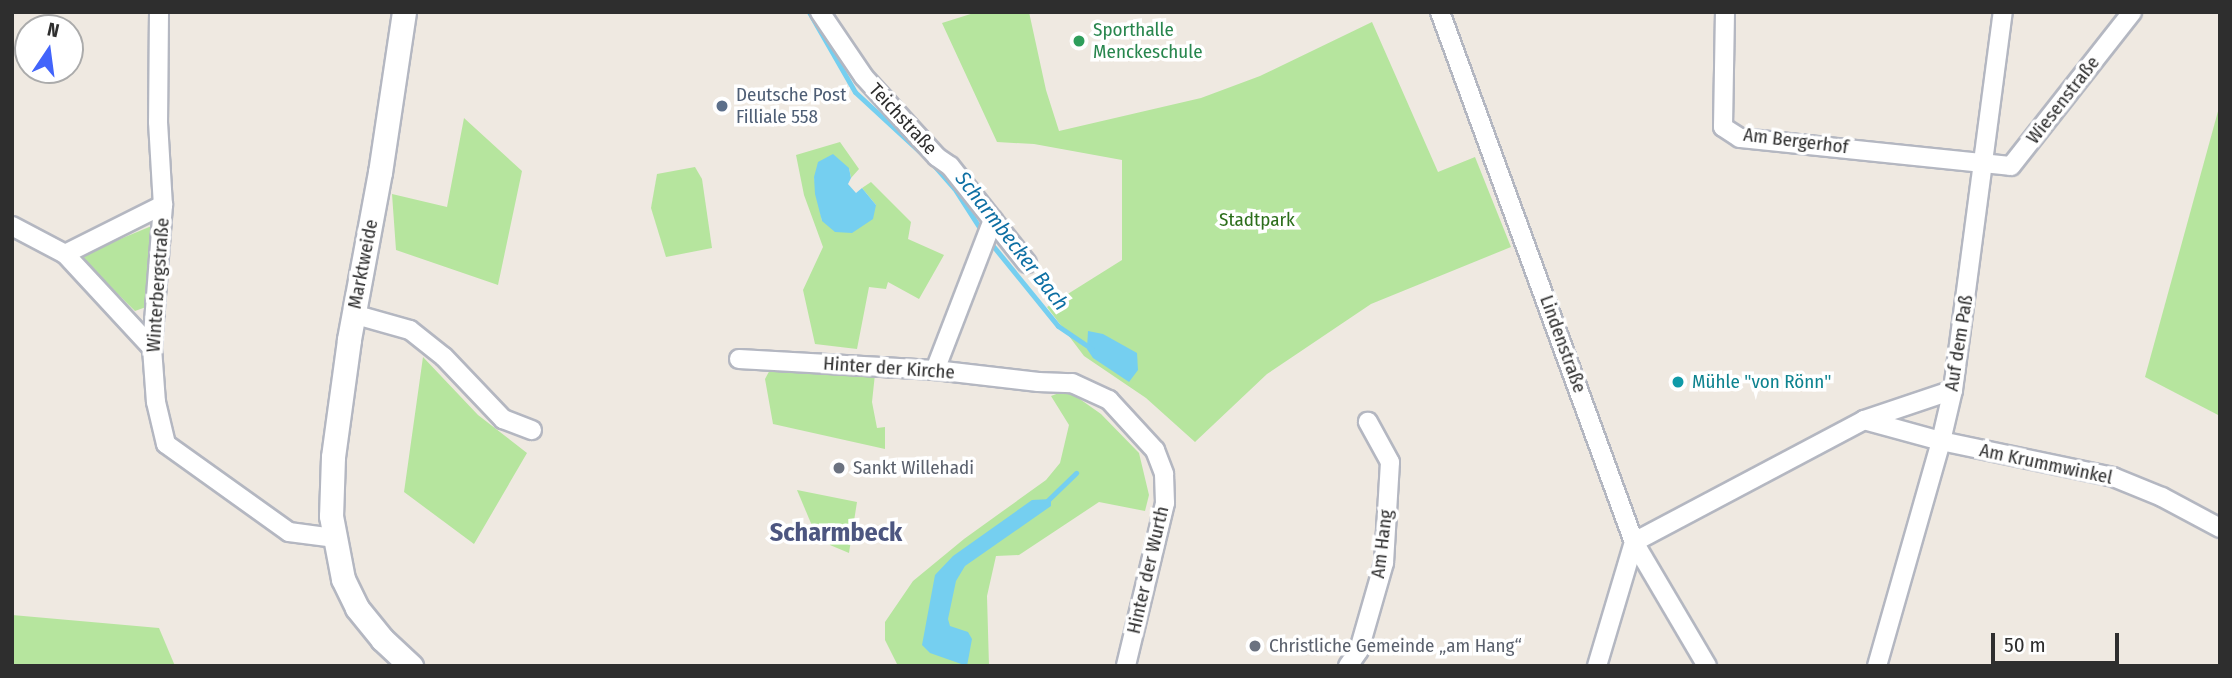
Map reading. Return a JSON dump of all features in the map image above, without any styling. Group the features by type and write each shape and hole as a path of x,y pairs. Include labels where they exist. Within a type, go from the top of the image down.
{"street":[{"name":"Winterbergstraße","path":"159,12 158,122 163,205 152,348 156,402 166,444 289,531 333,527"},
{"name":"Marktweide","path":"404,12 380,172 353,314 333,457 333,527 343,579 357,608 411,666"},
{"name":"Teichstraße","path":"820,12 864,77 937,157 950,166 992,225 1027,263"},
{"name":"Lindenstraße","path":"1440,12 1634,542 1707,666"},
{"name":"Am Bergerhof","path":"1726,12 1723,127 1740,138 1984,164"},
{"name":"Auf dem Paß","path":"1877,666 1941,442 1953,390 2003,12"},
{"name":"Wiesenstraße","path":"1984,164 2011,166 2132,12"},
{"path":"65,254 163,205"},
{"path":"935,370 992,225"},
{"path":"12,226 65,254 152,348"},
{"path":"353,314 410,330 444,357 502,419 532,430"},
{"name":"Hinter der Kirche","path":"738,359 935,370 1038,382"},
{"name":"Hinter der Wurth","path":"1038,382 1072,383 1109,400 1155,450 1164,474 1165,503 1126,666"},
{"path":"1597,666 1634,542 1864,420 1953,390"},
{"name":"Am Krummwinkel","path":"1864,420 1941,442 2113,477 2162,497 2220,528"},
{"name":"Am Hang","path":"1348,666 1359,650 1384,563 1390,462 1368,422"}],"green space":[{"name":"Stadtpark","path":"977,12 1029,12 1046,90 1059,131 1201,98 1260,76 1372,22 1438,172 1475,157 1511,247 1371,304 1267,374 1195,442 1146,398 1084,356 1047,307 1122,260 1122,160 1034,144 997,142 942,23"},
{"path":"2220,104 2220,416 2145,377"},
{"path":"464,118 522,171 498,285 396,250 392,194 447,207"},
{"path":"840,142 859,169 851,178 849,168 814,177 822,221 876,205 862,188 871,182 911,222 908,239 944,255 919,299 888,282 886,289 869,287 857,349 815,344 803,290 823,247 804,195 796,155"},
{"path":"695,167 702,179 712,248 666,257 651,208 657,174"},
{"path":"154,225 146,307 135,311 79,256"},
{"path":"423,357 478,415 527,453 474,544 404,492"},
{"path":"772,366 875,374 872,402 877,428 885,427 885,449 773,424 765,379"},
{"path":"1067,390 1101,414 1139,453 1149,495 1145,511 1099,502 1019,555 996,556 987,596 989,666 898,666 885,640 885,622 913,581 964,539 1046,480 1060,463 1069,425 1051,396"},
{"path":"797,490 857,502 849,553 818,540"},
{"path":"12,615 159,628 175,666 12,666"}],"water":[{"path":"833,154 849,168 851,178 848,184 856,193 862,188 876,205 873,219 852,233 835,232 822,221 815,194 814,177 818,162"},
{"path":"1088,331 1103,334 1137,353 1138,370 1129,382 1093,358 1087,349"},
{"path":"1051,499 1051,506 965,566 956,581 948,619 950,626 968,632 972,639 967,666 930,653 922,645 935,575 953,556 1032,500"}],"waterway":[{"name":"Scharmbecker Bach","path":"809,12 855,92 932,163 954,188 983,233"},
{"name":"Scharmbecker Bach","path":"989,241 1058,326 1092,349"},
{"name":"Scharmbecker Bach","path":"1046,502 1076,473"}],"place":[{"name":"Sporthalle Menckeschule","path":"1079,41"},
{"name":"Deutsche Post Filliale 558","path":"722,106"},
{"name":"Mühle \"von Rönn\"","path":"1678,382"},
{"name":"Sankt Willehadi","path":"839,468"},
{"name":"Christliche Gemeinde „am Hang“","path":"1255,646"}],"district":[{"name":"Scharmbeck","path":"836,533"}]}
